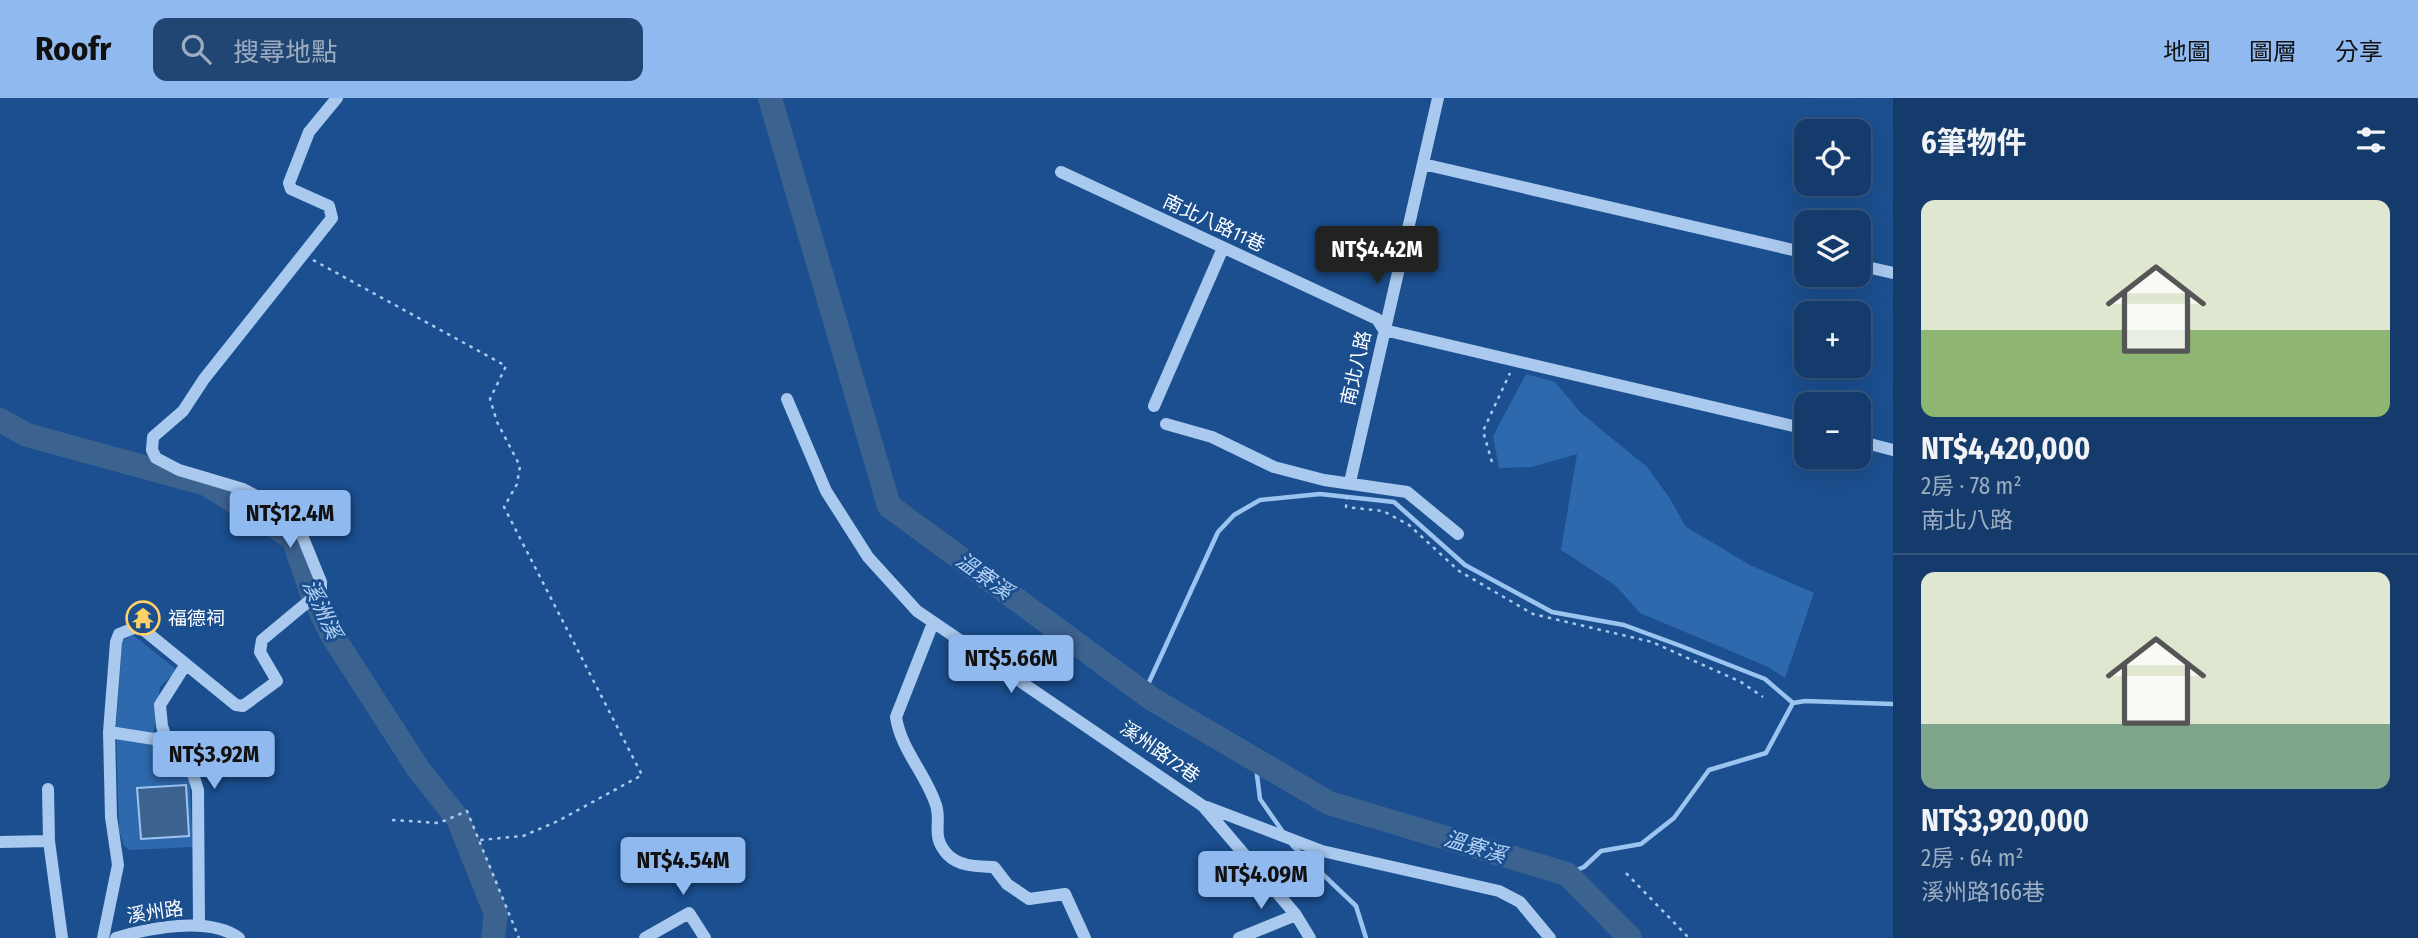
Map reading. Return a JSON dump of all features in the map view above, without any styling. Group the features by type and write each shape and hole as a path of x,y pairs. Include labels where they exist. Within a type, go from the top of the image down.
{"street":[{"path":"103,938 118,864 111,817 109,732 116,642 119,634 139,626 236,705 243,706 277,681 260,652 262,640 321,591 321,582 297,523 274,505 243,489 179,470 156,458 152,450 153,437 183,411 204,379 332,218 329,206 291,189 289,183 309,132 337,98"},
{"name":"南北八路","path":"1350,482 1438,98"},
{"path":"1423,164 1794,250"},
{"name":"南北八路11巷","path":"1061,172 1377,319 1384,330"},
{"path":"1154,407 1223,248"},
{"path":"1871,268 1893,273"},
{"path":"1384,330 1794,426"},
{"name":"溪州路72巷","path":"787,399 826,491 868,557 917,611 1203,806 1296,915 1310,938"},
{"path":"1166,424 1212,437 1274,467 1324,480 1408,492 1458,534"},
{"path":"1871,444 1893,450"},
{"path":"933,623 896,717 898,733 937,807 936,835 948,855 963,865 994,867 1007,884 1029,899 1065,894 1085,938"},
{"path":"186,664 160,705 167,741 191,768 198,790 199,926"},
{"path":"109,732 167,741"},
{"path":"48,789 49,841 62,938"},
{"path":"1203,806 1322,850 1499,891 1520,902 1549,938"},
{"path":"0,842 49,841"},
{"path":"645,938 689,913 705,938"},
{"path":"1239,938 1296,915"},
{"name":"溪州路","path":"116,938 136,932 187,925 231,932 239,938"}],"path":[{"path":"304,255 506,366 490,399 520,466 517,484 503,507 642,775 558,821 523,836 480,839"},
{"path":"1492,462 1483,431 1516,360"},
{"path":"1346,499 1346,507 1383,511 1409,525 1459,570 1533,614 1652,642 1741,682 1763,697"},
{"path":"392,820 439,823 467,811 519,938"},
{"path":"1626,873 1689,938"}],"shaded area":[{"path":"1526,374 1555,382 1581,413 1647,467 1686,527 1750,565 1814,593 1785,678 1766,666 1640,613 1615,585 1561,550 1577,454 1532,467 1499,468 1493,436"},
{"path":"133,635 177,670 160,687 154,731 172,757 189,773 193,847 130,850 124,846 119,830 116,729 122,641"},
{"path":"186,785 189,836 141,839 137,788"}],"waterway":[{"name":"溫寮溪","path":"770,98 889,506 1152,699 1329,803 1567,874 1630,938"},
{"name":"溪洲溪","path":"0,420 27,435 206,484 293,538 313,597 332,635 419,770 458,819 496,914 493,938"},
{"path":"1144,693 1218,532 1234,515 1260,500 1320,494 1394,502 1465,565 1552,612 1624,625 1681,646 1765,679 1793,703"},
{"path":"1567,874 1584,867 1601,851 1641,844 1674,818 1709,770 1766,753 1793,703 1805,701 1893,704"},
{"path":"1255,759 1260,799 1283,832"},
{"path":"1292,845 1356,906 1366,938"}],"place":[{"name":"福德祠","path":"143,618"}]}
